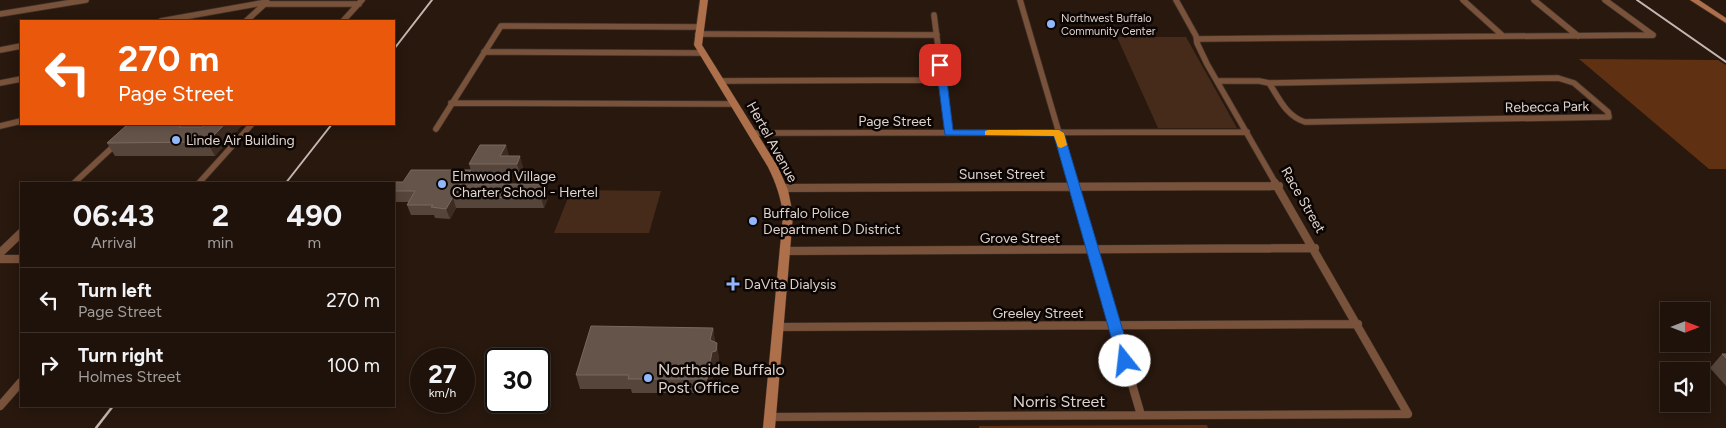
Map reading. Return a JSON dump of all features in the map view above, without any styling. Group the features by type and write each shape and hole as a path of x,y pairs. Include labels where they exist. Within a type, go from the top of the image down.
{"street":[{"path":"0,14 86,0"},
{"name":"Hertel Avenue","path":"704,0 698,45 753,133 784,188 788,216 770,423"},
{"path":"1020,0 1141,415"},
{"name":"Race Street","path":"1176,0 1197,39 1197,44 1408,414"},
{"path":"1463,0 1503,36"},
{"path":"1534,0 1578,36"},
{"path":"1197,39 1653,35 1605,0"},
{"path":"1694,0 1726,21"},
{"path":"247,20 267,2"},
{"path":"167,20 267,2 360,2"},
{"path":"344,20 360,2"},
{"path":"934,15 949,133"},
{"path":"436,129 500,26 937,35"},
{"path":"0,50 20,46"},
{"path":"484,52 702,53"},
{"name":"Rebecca Park","path":"1219,83 1262,86 1269,83 1558,78 1574,83 1609,115 1602,118 1305,122 1291,116 1269,83"},
{"path":"0,83 20,79"},
{"path":"720,81 942,80"},
{"path":"451,103 734,104"},
{"path":"0,126 20,121"},
{"path":"200,182 251,125"},
{"name":"Page Street","path":"753,133 1247,132"},
{"path":"75,182 123,137"},
{"name":"Sunset Street","path":"784,188 1279,186"},
{"path":"0,253 20,234"},
{"name":"Grove Street","path":"785,251 1315,248"},
{"path":"0,259 20,259"},
{"name":"Greeley Street","path":"778,327 1358,324"},
{"path":"0,406 20,383"},
{"name":"Norris Street","path":"770,423 1141,415 1408,414"}],"shaded area":[{"path":"1117,37 1186,37 1237,128 1158,128"},
{"path":"1579,59 1718,60 1726,65 1726,169 1709,169"},
{"path":"571,190 661,191 649,233 554,233"},
{"path":"1207,425 1208,428 979,428 979,426"}],"building":[{"path":"127,125 202,127 204,125 224,125 207,142 107,143"},
{"path":"480,145 506,145 500,156 520,156 517,164 469,164"},
{"path":"411,170 471,170 467,177 476,177 473,184 541,184 539,188 545,188 541,198 453,197 446,209 431,207 433,205 407,205 415,191 395,191 395,182 403,182"},
{"name":"Northside Buffalo Post Office","path":"591,326 713,328 710,340 717,343 716,351 712,352 707,379 628,379 629,375 576,375"}],"railway":[{"path":"395,48 432,0"},
{"path":"1637,0 1726,62"},
{"path":"287,182 331,125"},
{"path":"96,428 112,407"}],"slow traffic":[{"path":"988,133 1059,133 1061,145"}],"place":[{"name":"Northwest Buffalo Community Center","path":"1051,24"},
{"name":"Linde Air Building","path":"176,140"},
{"name":"Elmwood Village Charter School - Hertel","path":"442,184"},
{"name":"Buffalo Police Department D District","path":"753,221"},
{"name":"DaVita Dialysis","path":"733,284"},
{"name":"Northside Buffalo Post Office","path":"648,378"}],"route":[{"path":"940,65 949,133 1059,133 1125,361"}]}
